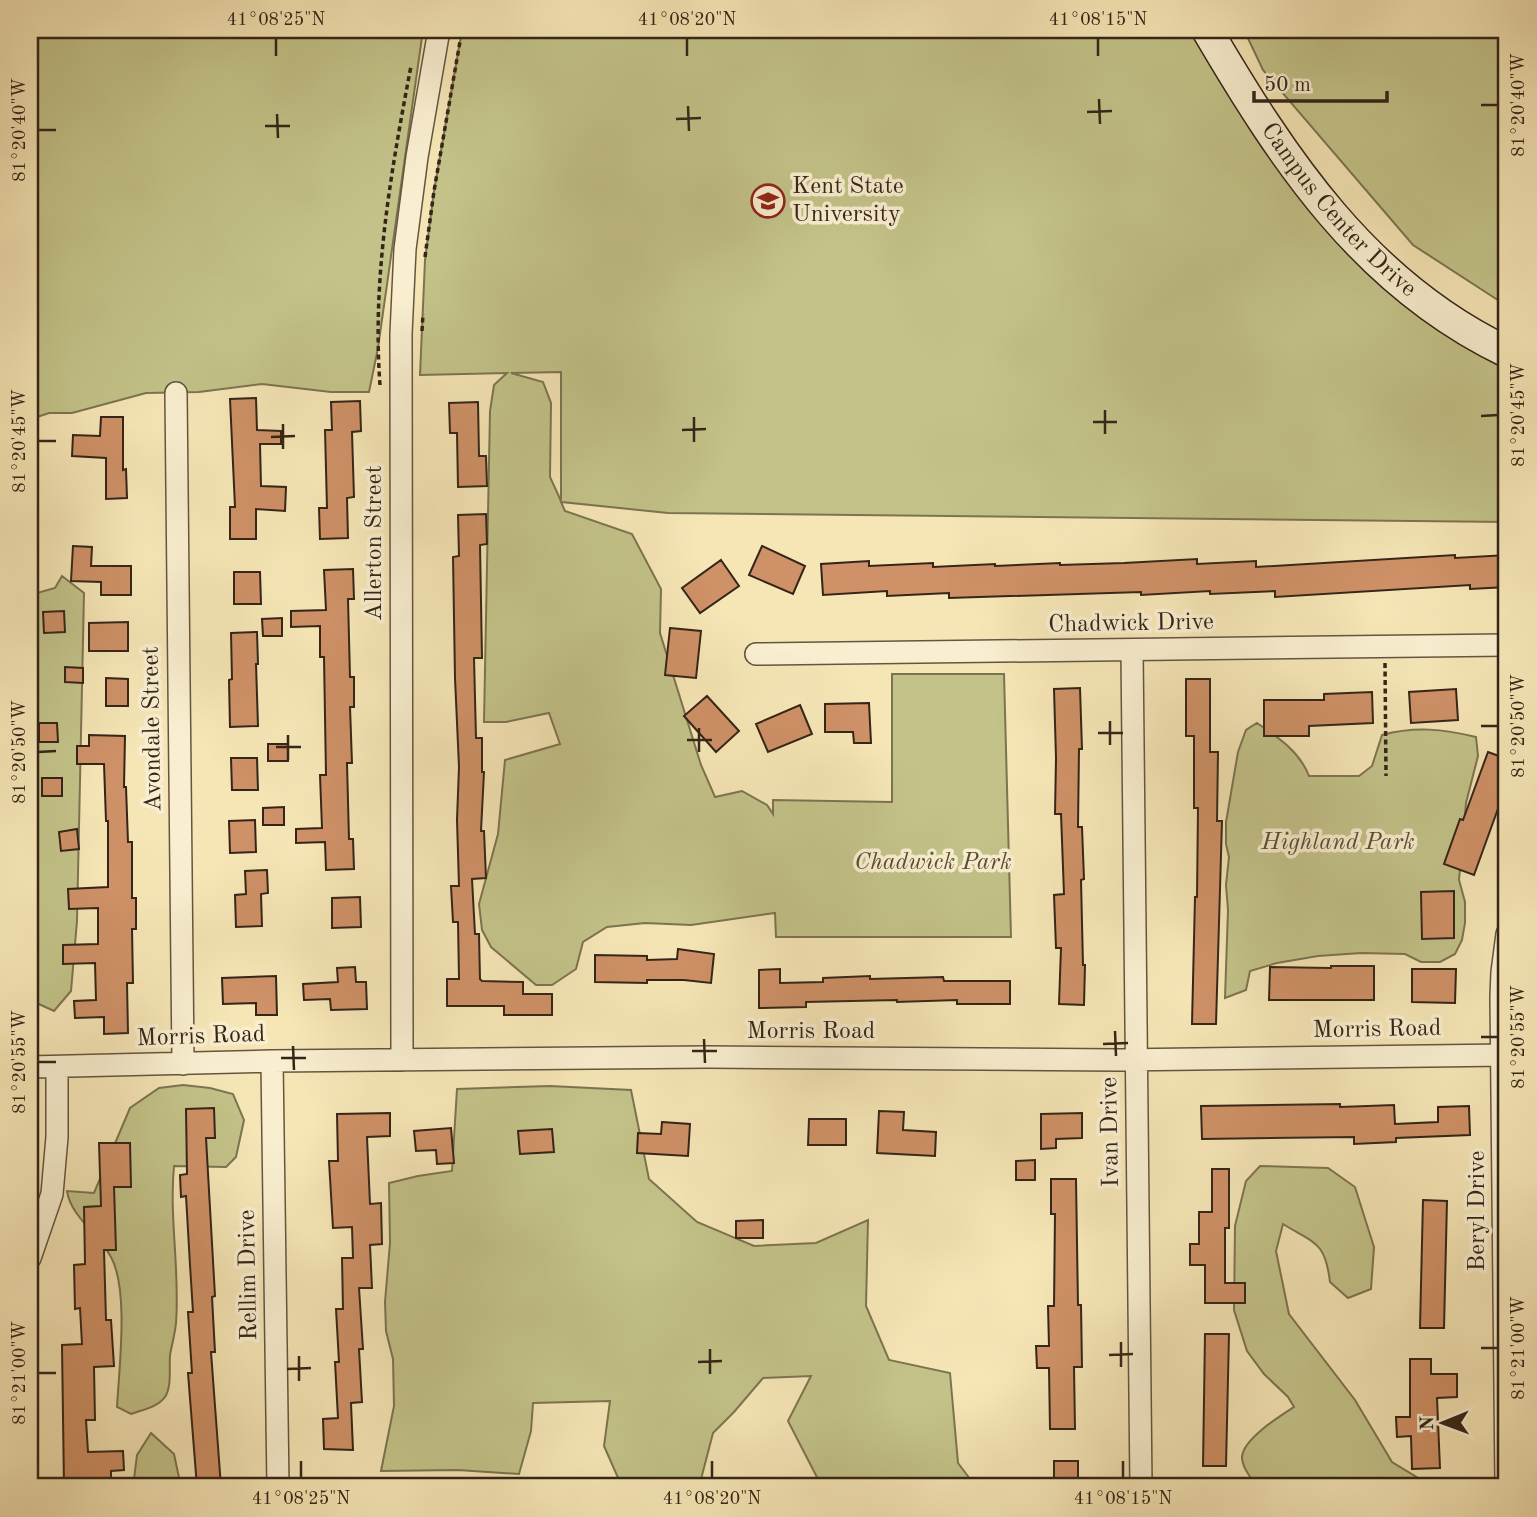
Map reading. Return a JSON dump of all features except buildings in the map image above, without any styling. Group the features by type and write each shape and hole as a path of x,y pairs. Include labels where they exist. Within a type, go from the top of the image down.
{"street":[{"name":"Allerton Street","path":"402,1060 401,334 405,249 417,157 439,30"},
{"name":"Campus Center Drive","path":"1207,30 1249,103 1281,150 1335,219 1361,247 1414,294 1449,320 1507,352"},
{"name":"Avondale Street","path":"176,393 183,1064"},
{"name":"Chadwick Drive","path":"756,654 1507,645"},
{"name":"Ivan Drive","path":"1132,651 1141,1487"},
{"name":"Beryl Drive","path":"1506,1487 1505,1055 1502,972 1507,934"},
{"name":"Morris Road","path":"30,1067 272,1061 709,1057 1136,1060 1505,1055"},
{"name":"Rellim Drive","path":"272,1061 278,1487"},
{"path":"30,1258 52,1194 57,1137 57,1067"}],"path":[{"path":"425,260 462,30"},
{"path":"422,334 423,309"},
{"path":"1385,658 1386,776"}],"green space":[{"path":"30,30 423,30 378,348 369,392 331,392 262,384 199,392 146,393 72,413 49,413 37,417 33,553 30,553"},
{"name":"Kent State University","path":"462,30 1192,30 1249,126 1450,337 1507,370 1507,522 668,513 561,502 565,511 632,534 661,589 660,633 701,765 715,797 742,791 767,805 773,814 773,800 892,802 892,674 1004,674 1011,937 776,937 775,913 691,925 645,923 607,927 583,942 576,969 552,985 536,985 491,947 482,930 479,904 498,834 505,760 560,744 549,713 506,722 484,722 490,411 494,385 507,373 420,375 425,260","holes":["561,372 561,501 550,477 551,403 543,382 511,373"]},
{"path":"1244,30 1507,30 1507,306 1413,245 1263,70"},
{"path":"62,576 84,593 77,921 71,991 54,1011 30,1000 30,595 55,588"},
{"name":"Highland Park","path":"1257,723 1294,752 1309,776 1359,776 1372,766 1382,735 1406,730 1429,730 1476,737 1478,756 1466,803 1459,880 1465,902 1465,923 1462,940 1455,954 1440,962 1421,962 1405,954 1361,953 1318,956 1277,963 1250,971 1246,990 1225,998 1228,910 1226,885 1229,857 1226,822 1238,752 1246,730"},
{"path":"183,1085 233,1094 244,1120 236,1157 226,1167 174,1166 177,1303 169,1388 158,1403 131,1414 117,1407 122,1330 117,1271 106,1248 74,1209 67,1191 94,1193 130,1108 159,1088"},
{"path":"550,1086 631,1090 649,1179 697,1222 754,1246 816,1243 868,1220 866,1306 889,1360 950,1373 958,1463 976,1487 822,1487 788,1421 811,1376 763,1378 713,1433 699,1487 624,1487 604,1446 610,1401 533,1403 531,1431 519,1474 458,1470 381,1471 394,1406 393,1359 386,1331 385,1302 390,1243 389,1183 452,1171 457,1089"},
{"path":"1260,1166 1328,1168 1355,1187 1374,1247 1371,1289 1348,1298 1330,1282 1325,1258 1317,1245 1283,1224 1276,1251 1289,1314 1355,1400 1392,1462 1433,1487 1257,1487 1245,1469 1242,1457 1249,1443 1263,1429 1294,1407 1247,1351 1234,1310 1235,1226 1246,1181"},
{"path":"151,1433 174,1454 181,1487 133,1487 137,1455"}],"place":[{"name":"Kent State University","path":"768,201"}],"park label":[{"name":"Chadwick Park","path":"933,863"}]}
